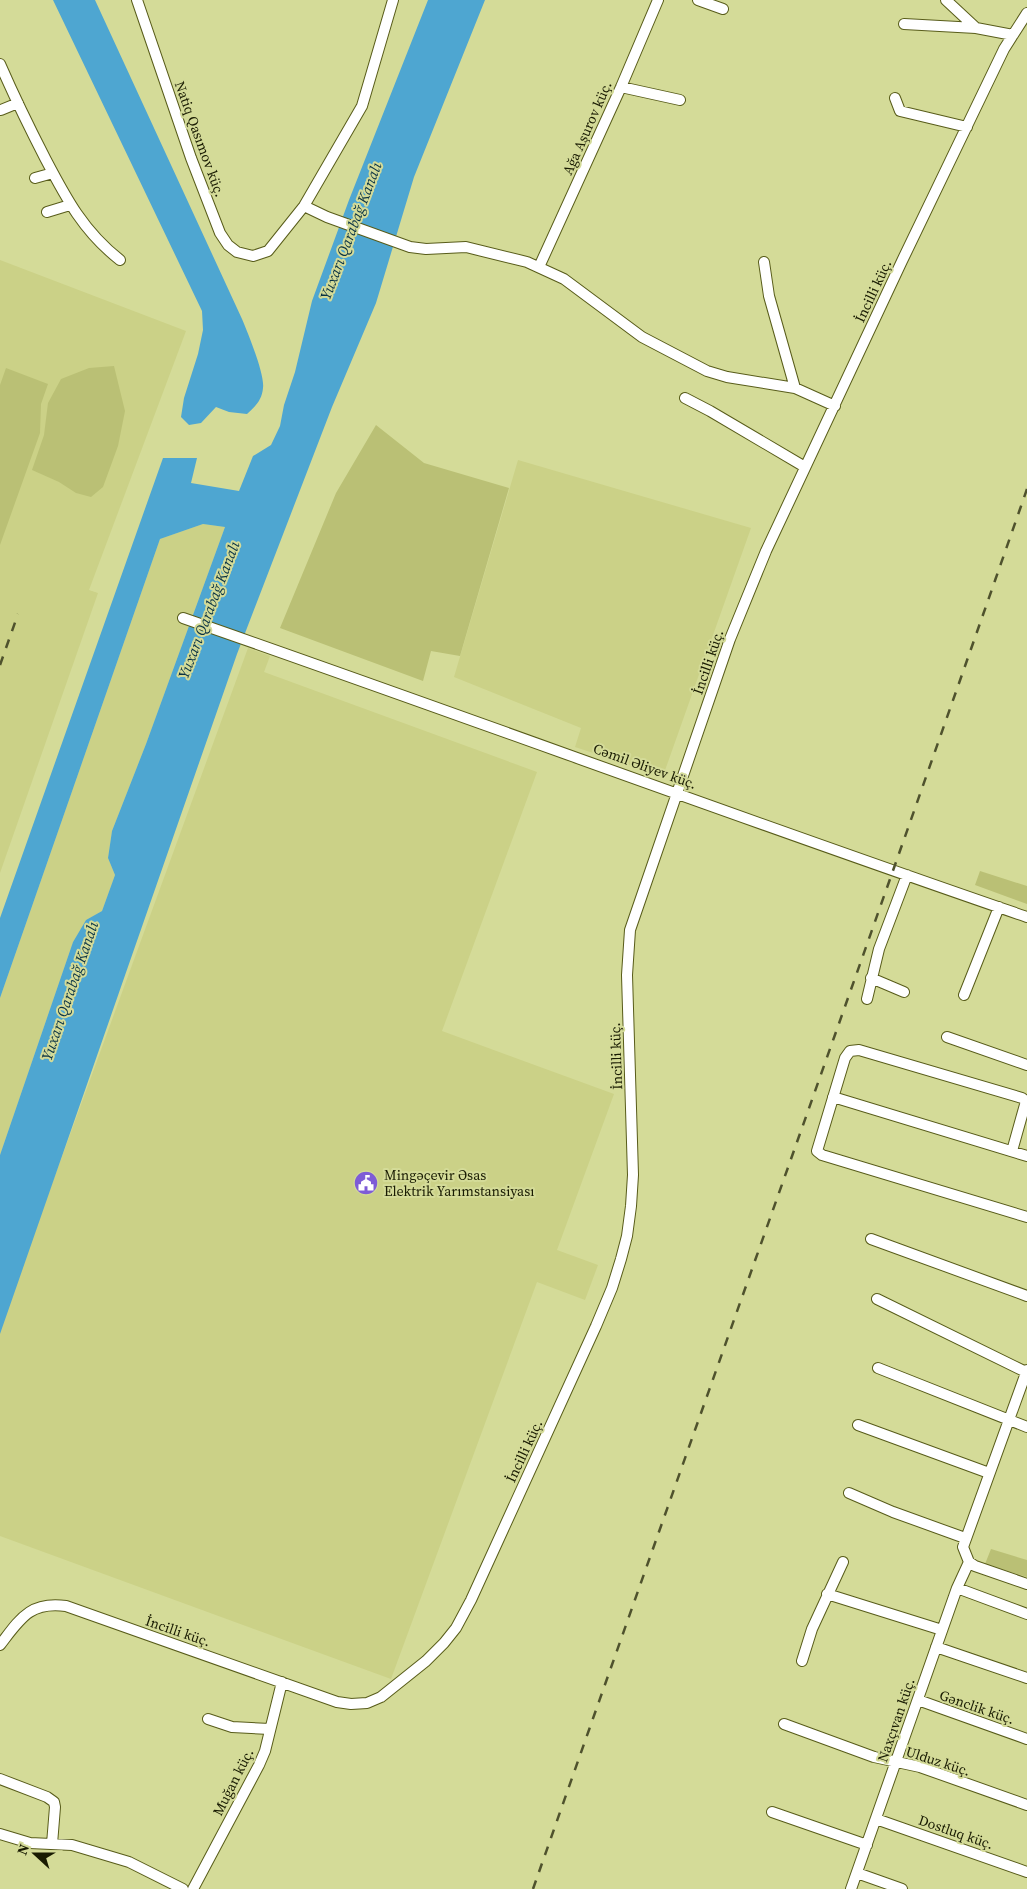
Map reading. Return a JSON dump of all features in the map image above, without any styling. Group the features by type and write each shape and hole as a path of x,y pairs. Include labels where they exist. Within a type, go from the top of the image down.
{"street":[{"name":"Natiq Qasımov küç.","path":"137,0 191,158 220,233 228,245 237,252 253,256 268,251 304,206"},
{"path":"393,0 362,106 304,206 327,217 394,242 420,249 466,247 509,256 539,267 578,288 616,319 642,336 707,371 728,377 795,388 835,406"},
{"name":"Ağa Aşurov küç.","path":"539,267 621,87 658,0"},
{"path":"698,0 723,9"},
{"path":"946,0 976,28"},
{"name":"İncilli küç.","path":"0,1645 24,1615 43,1606 54,1604 66,1606 337,1702 351,1704 367,1703 381,1697 419,1667 444,1643 456,1628 471,1600 596,1326 612,1288 621,1259 627,1236 633,1175 627,975 630,930 730,639 766,551 805,468 967,127 1013,35 1027,12"},
{"path":"904,24 976,28 1013,35"},
{"path":"0,64 70,205 88,230 120,260"},
{"path":"621,87 680,100"},
{"path":"895,98 900,111 967,127"},
{"path":"1,110 18,102"},
{"path":"35,178 53,173"},
{"path":"47,212 70,205"},
{"path":"764,262 769,296 795,388"},
{"path":"685,398 805,468"},
{"name":"Cəmil Əliyev küç.","path":"183,618 1027,917"},
{"path":"867,999 879,949 907,875"},
{"path":"964,995 999,907"},
{"path":"872,978 904,992"},
{"path":"947,1038 1027,1065"},
{"path":"1012,1151 1026,1101 1022,1098 858,1050 850,1051 846,1058 817,1152 1027,1217"},
{"path":"833,1097 1027,1156"},
{"path":"871,1239 1027,1296"},
{"path":"877,1299 1027,1371"},
{"path":"878,1368 1027,1427"},
{"name":"Naxçıvan küç.","path":"851,1889 967,1558 963,1547 965,1538 1027,1371"},
{"path":"858,1425 989,1473"},
{"path":"849,1493 893,1512 965,1538"},
{"path":"967,1558 975,1566 1027,1584"},
{"path":"802,1661 812,1629 843,1562"},
{"path":"957,1588 1027,1614"},
{"path":"827,1594 942,1630"},
{"path":"936,1646 1027,1678"},
{"name":"Muğan küç.","path":"193,1889 259,1765 282,1682"},
{"name":"Gənclik küç.","path":"918,1700 1027,1739"},
{"path":"208,1719 232,1727 270,1729"},
{"name":"Ulduz küç.","path":"784,1724 874,1757 920,1767 1027,1805"},
{"path":"0,1779 54,1802 56,1807 52,1844"},
{"path":"772,1812 866,1845"},
{"name":"Dostluq küç.","path":"876,1819 1027,1872"},
{"path":"0,1834 30,1843 72,1845 129,1862 183,1889"},
{"path":"857,1873 902,1889"}],"shaded area":[{"path":"0,260 186,331 89,590 98,593 0,873"},
{"path":"114,366 125,411 118,446 103,487 91,497 76,493 59,482 32,470 44,435 48,403 61,379 89,368"},
{"path":"6,368 48,384 41,404 40,433 0,545 0,385"},
{"path":"376,425 424,463 509,488 460,656 431,651 423,681 280,628 336,493"},
{"path":"518,460 751,528 663,776 575,747 581,728 454,677"},
{"path":"203,524 225,527 146,744 112,831 108,858 115,875 102,911 86,920 73,942 0,1155 0,998 160,539"},
{"path":"248,648 270,656 264,672 537,772 442,1031 614,1094 557,1250 598,1265 585,1300 537,1282 391,1679 0,1536 0,1326"},
{"path":"980,871 1027,886 1027,904 975,885"},
{"path":"991,1549 1027,1560 1027,1577 985,1564"}],"water":[{"path":"53,0 95,0 252,344 259,364 263,388 260,400 247,414 229,412 216,407 201,423 189,425 181,417 184,398 198,354 203,330 202,311"},
{"name":"Yuxarı Qarabağ Kanalı","path":"428,0 485,0 414,177 376,303 332,407 237,654 0,1334 0,1155 73,942 86,920 102,911 115,875 108,858 112,831 146,744 225,527 203,524 160,539 0,998 0,918 163,458 197,458 191,483 239,491 253,456 271,445 280,426 312,301 349,200"}],"railway":[{"path":"533,1889 1027,489"},
{"path":"0,665 18,614"}],"place":[{"name":"Mingəçevir Əsas Elektrik Yarımstansiyası","path":"366,1183"}]}
